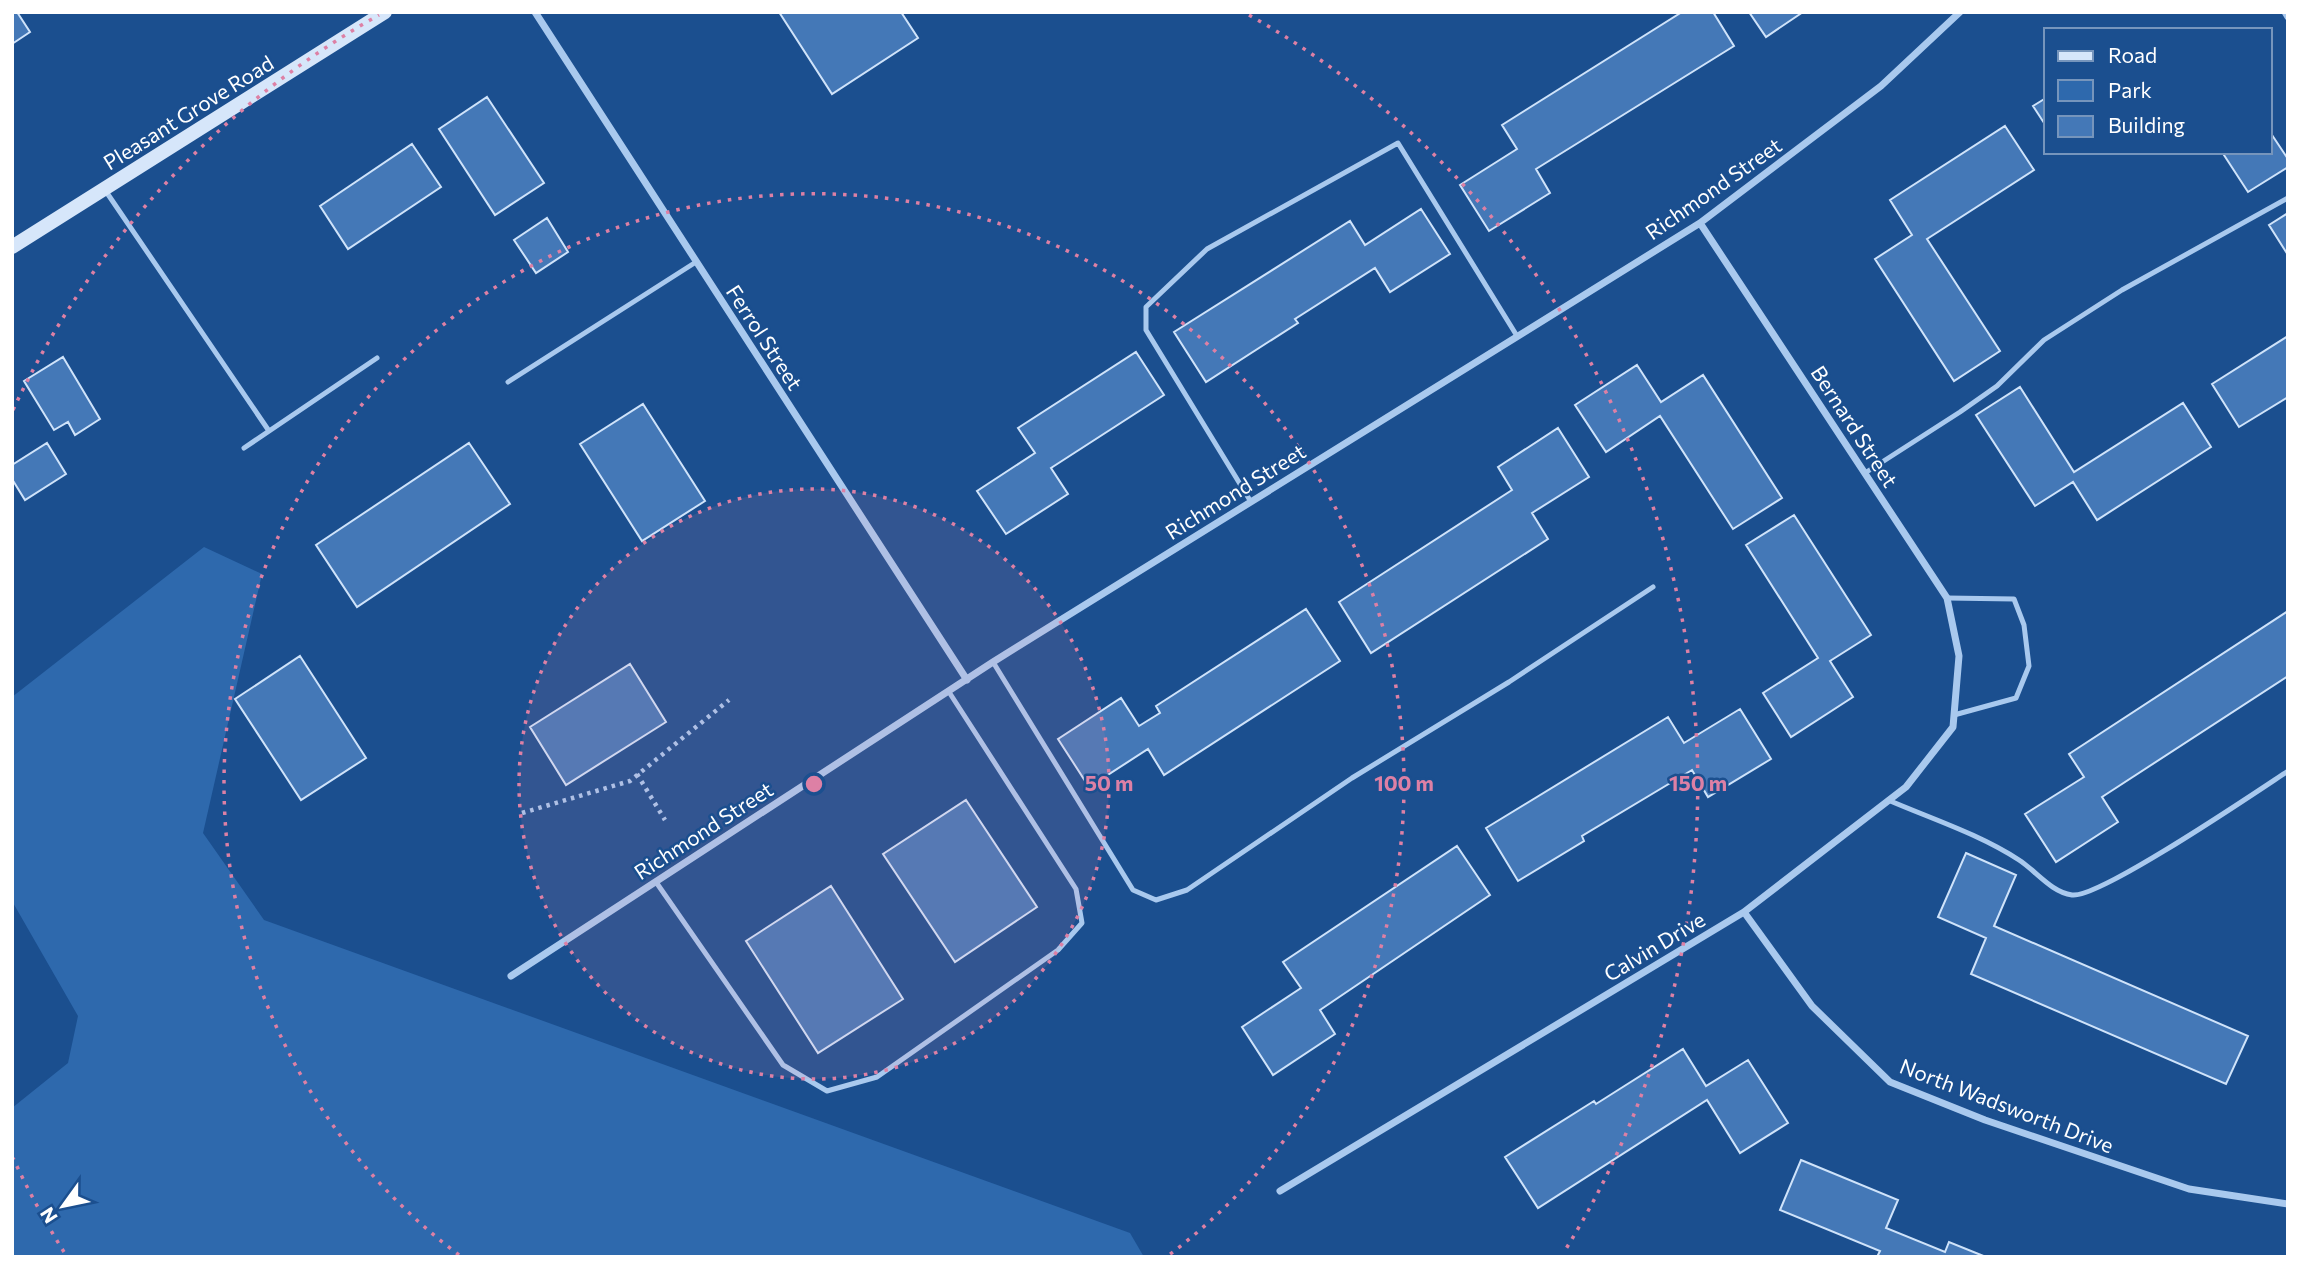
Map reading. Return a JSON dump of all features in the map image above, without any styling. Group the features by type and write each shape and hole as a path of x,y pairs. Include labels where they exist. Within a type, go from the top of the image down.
{"street":[{"name":"Pleasant Grove Road","path":"12,247 385,12"},
{"name":"Ferrol Street","path":"535,12 967,680"},
{"name":"Richmond Street","path":"511,976 993,662 1700,223 1881,86 1960,12"},
{"path":"2285,12 2288,17"},
{"name":"Bernard Street","path":"1700,223 1947,598 1959,656"},
{"name":"Calvin Drive","path":"1280,1191 1744,912 1906,787 1953,727 1959,656"},
{"name":"North Wadsworth Drive","path":"1744,912 1812,1006 1890,1082 1985,1121 2189,1189 2288,1204"}],"lane":[{"path":"1251,502 1146,330 1146,307 1207,249 1398,143 1517,336"},
{"path":"104,189 269,431"},
{"path":"1865,473 1997,386 2044,340 2134,284 2288,198"},
{"path":"508,382 696,262"},
{"path":"244,447 377,359"},
{"path":"993,662 1133,890 1156,900 1187,890 1352,779 1509,682 1653,587"},
{"path":"1947,598 2014,599 2024,625 2029,666 2016,698 1954,715"},
{"path":"656,881 783,1066 827,1091 877,1077 1058,950 1082,923 1076,889 949,692"},
{"path":"1888,800 1977,837 2019,860 2056,890 2074,896 2091,891 2164,851 2288,771"}],"path":[{"path":"522,813 630,781 729,700"},
{"path":"637,774 665,821"}],"green space":[{"path":"204,547 262,574 203,833 264,920 1130,1233 1144,1257 12,1257 12,1108 68,1063 78,1016 12,901 12,697"}],"building":[{"path":"12,12 17,12 30,32 12,44"},
{"path":"779,12 901,12 918,38 832,94"},
{"path":"1682,12 1713,12 1734,46 1536,169 1550,193 1489,231 1460,185 1517,149 1502,125"},
{"path":"1749,12 1803,12 1766,37"},
{"path":"487,97 544,183 495,215 439,129"},
{"path":"2044,99 2044,123 2033,106"},
{"path":"2005,126 2034,170 1927,239 2000,351 1954,381 1875,259 1912,235 1890,200"},
{"path":"2272,135 2288,159 2288,167 2248,192 2223,154 2272,154"},
{"path":"412,144 441,187 348,249 320,206"},
{"path":"1421,209 1450,254 1390,292 1375,268 1295,319 1298,323 1206,382 1174,332 1350,221 1365,245"},
{"path":"2288,213 2288,255 2269,225"},
{"path":"547,218 568,252 536,273 514,240"},
{"path":"2288,336 2288,397 2239,427 2212,384"},
{"path":"1136,352 1164,395 1051,468 1068,494 1006,534 977,491 1035,453 1018,428"},
{"path":"63,357 100,419 75,435 68,422 54,430 24,381"},
{"path":"1637,365 1661,402 1703,375 1782,498 1733,529 1660,416 1606,452 1575,405"},
{"path":"2020,387 2074,472 2183,403 2211,447 2097,520 2073,482 2035,506 1976,415"},
{"path":"643,404 705,501 642,541 580,444"},
{"path":"1558,428 1589,477 1532,513 1548,539 1371,653 1339,602 1512,490 1498,467"},
{"path":"47,443 66,474 25,500 12,479 12,465"},
{"path":"469,443 510,504 357,607 316,545"},
{"path":"1794,515 1871,635 1830,661 1853,697 1791,737 1763,693 1818,658 1746,545"},
{"path":"1306,609 1340,661 1164,775 1148,749 1089,787 1058,739 1121,698 1139,726 1160,713 1156,706"},
{"path":"2288,611 2288,676 2102,797 2118,822 2056,862 2025,814 2084,777 2069,754"},
{"path":"300,656 366,758 301,800 235,699"},
{"path":"630,664 666,722 566,785 530,727"},
{"path":"1740,709 1771,759 1708,797 1692,770 1582,836 1584,841 1518,881 1486,828 1668,717 1684,743"},
{"path":"966,800 1037,907 955,962 883,854"},
{"path":"1457,846 1490,895 1320,1010 1335,1034 1273,1075 1242,1027 1301,988 1283,962"},
{"path":"1966,853 2016,875 1994,926 2248,1036 2226,1084 1971,974 1986,938 1938,917"},
{"path":"831,886 903,999 818,1053 746,941"},
{"path":"1683,1049 1706,1086 1748,1060 1788,1123 1740,1153 1707,1100 1538,1208 1505,1157"},
{"path":"1801,1160 1898,1200 1886,1228 1945,1252 1949,1242 1986,1257 1877,1257 1880,1251 1780,1210"}]}
